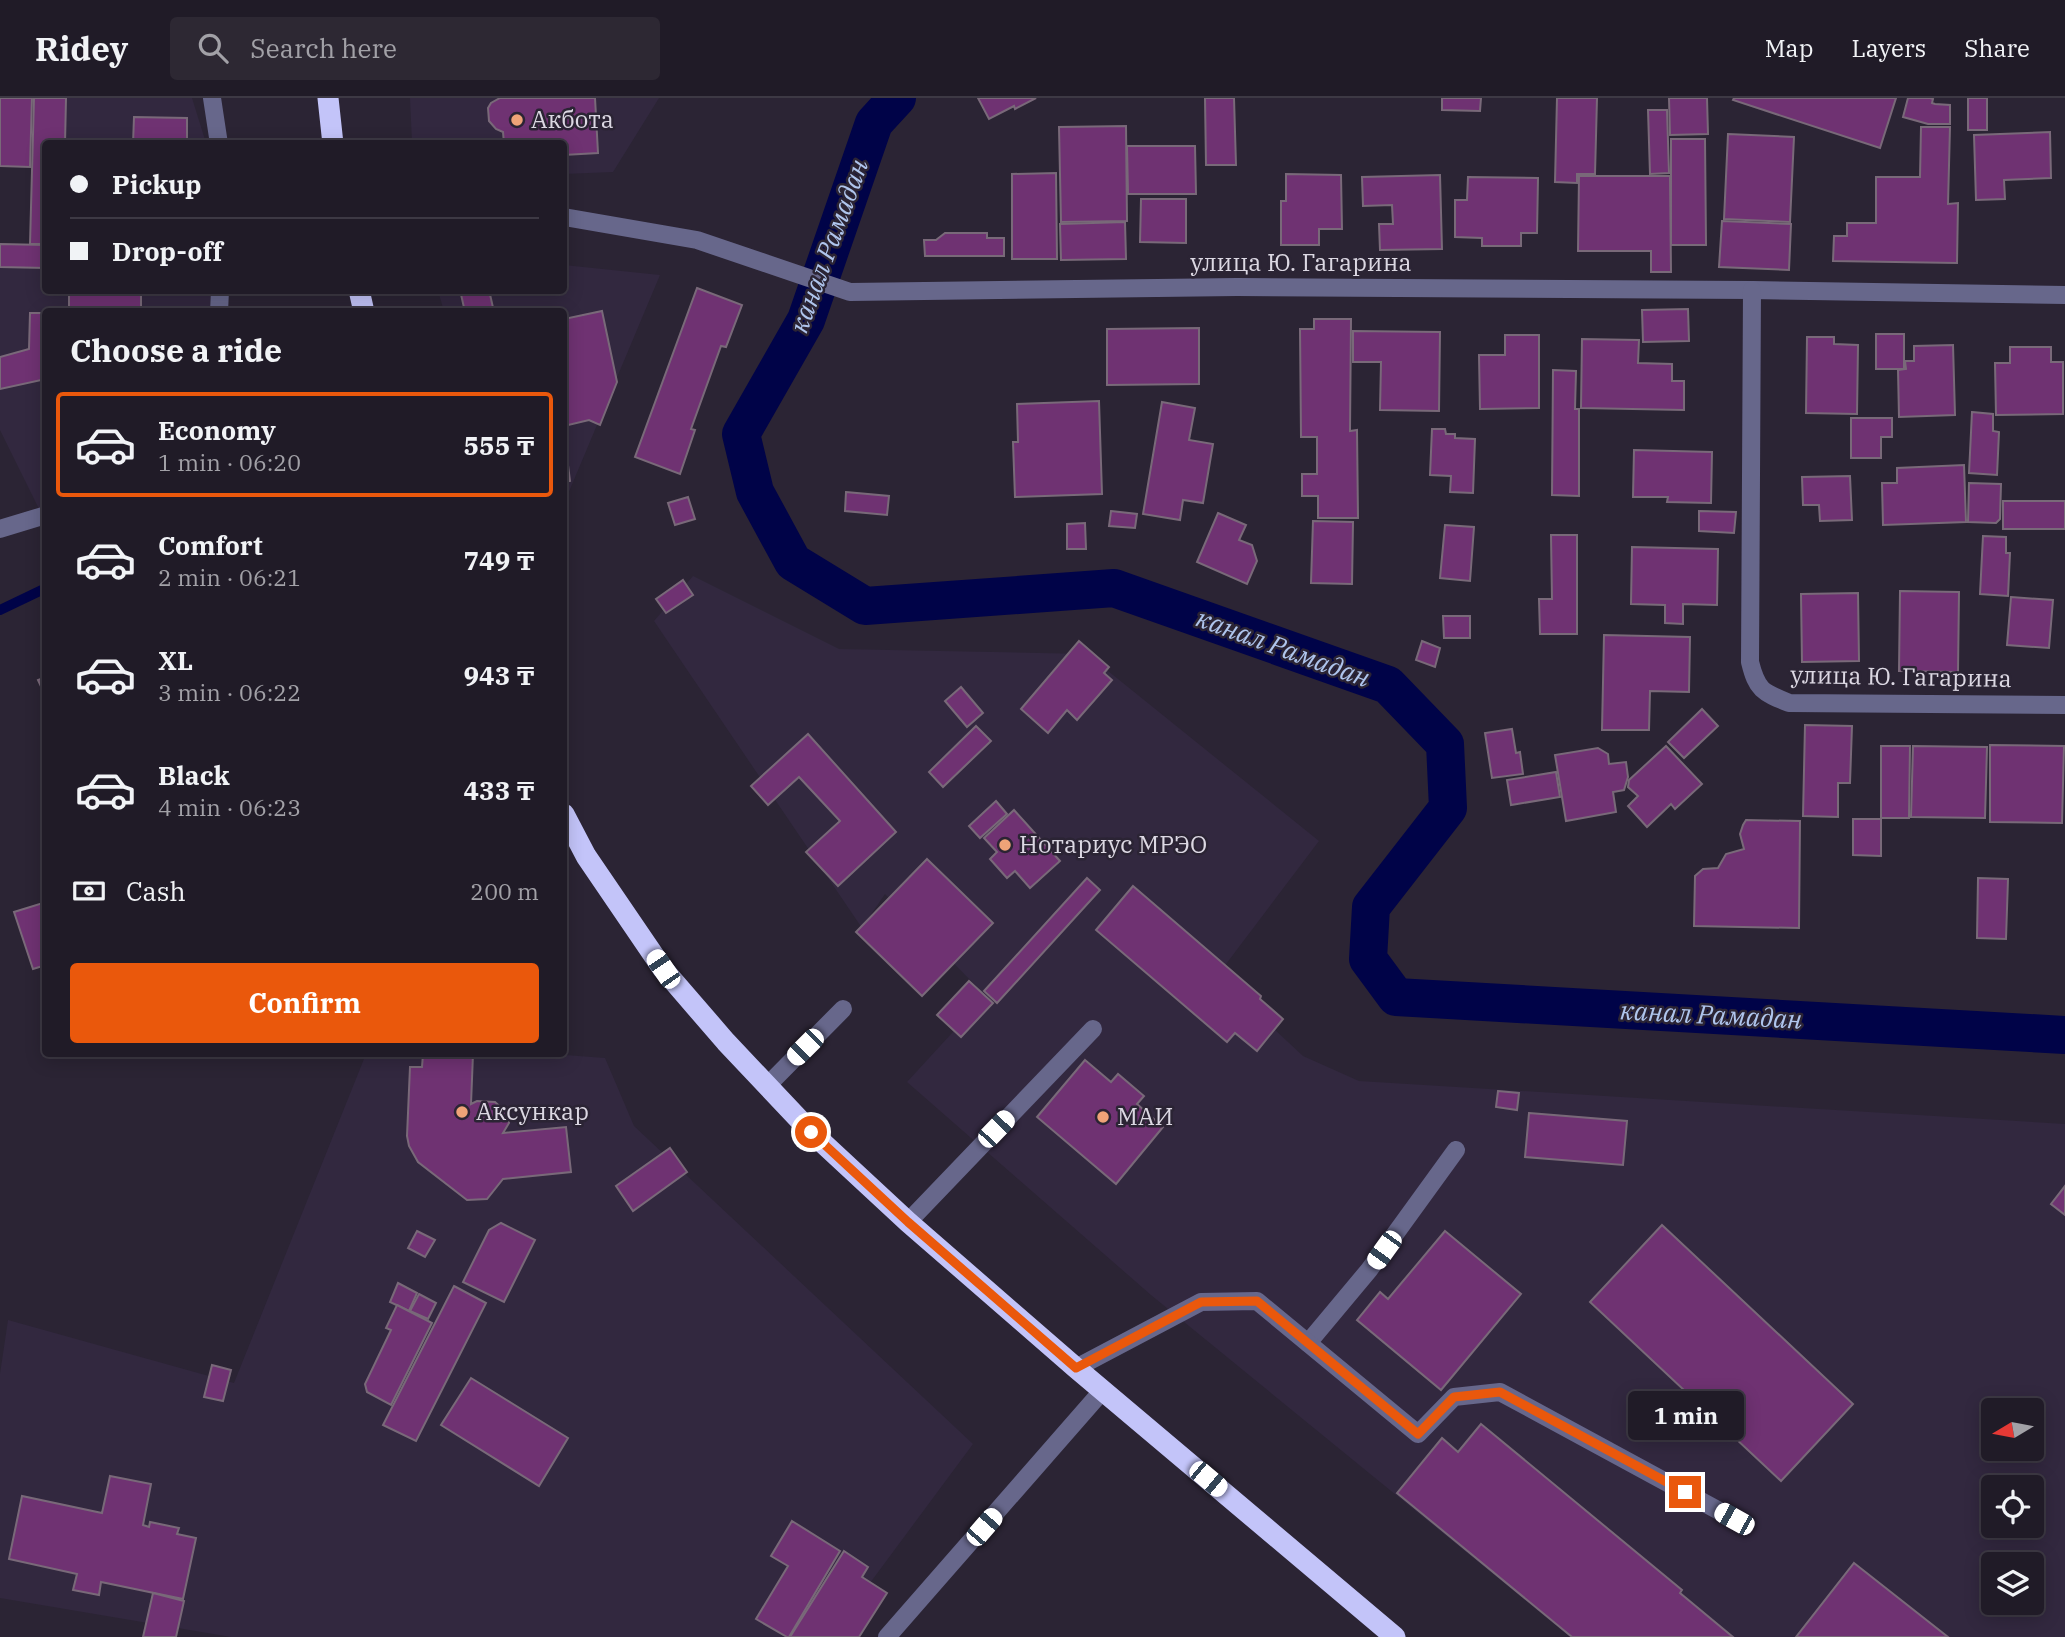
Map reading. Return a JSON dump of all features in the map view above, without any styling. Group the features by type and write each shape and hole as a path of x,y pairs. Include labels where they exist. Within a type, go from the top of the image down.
{"highway":[{"path":"328,98 333,140"},
{"path":"567,820 586,856 663,969 726,1042 811,1132 908,1222 1076,1368 1395,1637"}],"street":[{"path":"212,98 218,140"},
{"name":"улица Ю. Гагарина","path":"567,218 697,240 850,292 1237,287 2065,295"},
{"name":"улица Ю. Гагарина","path":"1752,290 1750,662 1755,682 1768,694 1789,703 2065,705"},
{"path":"0,529 42,516"},
{"path":"767,1086 843,1009"},
{"path":"908,1222 1093,1029"},
{"path":"1308,1343 1369,1270 1456,1150"},
{"path":"1076,1368 1201,1302 1257,1301 1418,1434 1454,1397 1500,1392 1734,1519"},
{"path":"887,1637 1103,1391"}],"shaded area":[{"path":"39,98 192,98 205,140 42,140 42,294 211,294 210,308 42,308 41,513 0,430 0,245 34,246"},
{"path":"410,98 659,98 613,172 567,174 567,140 412,140"},
{"path":"567,265 660,275 568,494 567,308 443,308 439,294 567,294"},
{"path":"693,576 839,649 1087,654 1319,841 1217,976 1303,1056 1359,1081 2065,1124 2065,1637 1570,1637 1151,1295 907,1082 986,996 885,894 862,928 654,621"},
{"path":"567,1055 605,1058 634,1126 973,1444 830,1637 231,1637 0,1598 0,1374 8,1320 234,1383 365,1057"}],"building":[{"path":"0,98 32,98 30,167 0,166"},
{"path":"34,98 66,98 65,140 42,140 42,244 30,244"},
{"path":"500,98 595,98 598,153 567,155 567,140 504,140 503,132 489,121 488,108"},
{"path":"978,98 1036,98 989,119"},
{"path":"1205,98 1234,98 1236,165 1206,165"},
{"path":"1442,98 1481,98 1480,111 1442,110"},
{"path":"1557,98 1597,98 1595,174 1577,174 1577,183 1555,182"},
{"path":"1669,98 1707,98 1708,134 1670,135"},
{"path":"1896,98 1880,148 1733,100"},
{"path":"1908,98 1930,98 1933,99 1932,103 1950,105 1950,124 1928,124 1903,117"},
{"path":"1968,98 1987,98 1987,130 1968,130"},
{"path":"1648,110 1667,110 1669,173 1650,174"},
{"path":"134,117 187,118 187,140 133,140"},
{"path":"1126,126 1127,221 1061,222 1059,127"},
{"path":"1921,127 1950,127 1948,204 1958,203 1957,263 1833,261 1834,236 1847,236 1847,223 1876,223 1876,177 1920,177"},
{"path":"2050,132 2051,178 2004,180 2005,199 1976,200 1974,135"},
{"path":"1728,134 1794,137 1790,222 1724,219"},
{"path":"1671,139 1705,139 1706,245 1671,245"},
{"path":"1127,146 1195,146 1196,194 1128,194"},
{"path":"1056,173 1057,259 1012,259 1012,174"},
{"path":"1286,174 1341,175 1342,229 1319,229 1319,245 1281,245 1281,201 1286,201"},
{"path":"1440,175 1442,249 1380,250 1379,224 1393,224 1392,205 1363,206 1362,177"},
{"path":"1579,176 1670,176 1671,272 1651,272 1651,251 1578,251"},
{"path":"1468,177 1538,178 1537,233 1521,233 1521,246 1482,246 1482,238 1455,237 1455,200 1467,200"},
{"path":"1141,199 1186,199 1186,243 1140,242"},
{"path":"1722,221 1791,224 1789,270 1719,267"},
{"path":"1125,222 1126,259 1061,260 1060,224"},
{"path":"945,233 987,233 987,238 1004,238 1004,256 925,256 924,240 936,240"},
{"path":"0,244 42,245 42,268 0,267"},
{"path":"697,288 742,305 726,347 721,346 691,429 695,430 680,474 635,457"},
{"path":"69,294 141,295 141,308 69,308"},
{"path":"461,294 490,294 493,308 464,308"},
{"path":"1688,309 1689,341 1643,342 1642,310"},
{"path":"602,311 617,382 600,425 589,420 567,425 567,318"},
{"path":"30,313 42,313 42,380 0,389 0,357 29,349"},
{"path":"1314,319 1351,319 1350,431 1357,430 1358,518 1318,518 1318,496 1302,496 1302,474 1317,474 1317,437 1301,437 1300,329 1314,329"},
{"path":"1199,328 1199,384 1107,385 1107,329"},
{"path":"1353,331 1440,332 1439,411 1380,410 1381,362 1353,362"},
{"path":"1876,334 1904,334 1904,369 1876,369"},
{"path":"1505,335 1539,335 1539,408 1480,409 1479,355 1505,355"},
{"path":"1807,337 1834,337 1834,344 1858,345 1857,414 1806,413"},
{"path":"1582,339 1639,340 1638,363 1672,364 1672,381 1684,381 1684,410 1581,408"},
{"path":"1953,345 1955,415 1899,417 1898,370 1906,369 1905,361 1914,361 1914,346"},
{"path":"2010,347 2051,347 2051,362 2063,362 2063,414 1996,415 1995,363 2010,363"},
{"path":"1553,370 1576,371 1579,496 1552,495"},
{"path":"1099,401 1102,494 1015,497 1013,442 1018,442 1017,404"},
{"path":"1162,402 1195,408 1189,440 1213,444 1203,503 1183,500 1180,520 1143,514"},
{"path":"1972,412 1993,414 1993,431 1999,432 1997,475 1969,473"},
{"path":"1851,418 1892,418 1892,437 1881,437 1881,458 1851,458"},
{"path":"1432,429 1445,429 1446,434 1455,434 1455,438 1475,439 1473,493 1450,492 1451,476 1430,475"},
{"path":"1634,450 1712,452 1711,503 1667,502 1668,497 1633,497"},
{"path":"567,457 570,481 567,482"},
{"path":"1964,465 1966,522 1883,525 1882,483 1897,483 1897,468"},
{"path":"1850,476 1852,520 1820,521 1819,505 1803,505 1802,477"},
{"path":"1969,483 2001,484 2000,519 1996,523 1968,522"},
{"path":"846,492 889,496 887,515 845,511"},
{"path":"688,497 695,519 675,525 668,503"},
{"path":"2003,501 2065,501 2065,529 2003,529"},
{"path":"1111,511 1137,514 1135,528 1109,526"},
{"path":"1699,511 1736,512 1734,533 1699,531"},
{"path":"1218,513 1246,525 1239,540 1252,545 1257,561 1247,584 1197,562"},
{"path":"1313,521 1353,522 1352,584 1311,583"},
{"path":"1085,523 1086,549 1067,549 1067,524"},
{"path":"1445,525 1474,527 1470,581 1440,578"},
{"path":"1551,535 1577,535 1577,634 1540,634 1539,599 1552,599"},
{"path":"1983,536 2006,537 2006,553 2010,553 2008,596 1980,594"},
{"path":"1632,547 1718,549 1717,605 1683,604 1683,624 1665,623 1665,605 1631,604"},
{"path":"683,580 693,595 666,613 656,599"},
{"path":"1900,591 1959,592 1958,672 1899,671"},
{"path":"1858,593 1859,661 1802,662 1801,594"},
{"path":"2011,597 2053,600 2049,648 2007,645"},
{"path":"1443,616 1470,616 1470,638 1444,638"},
{"path":"1604,635 1690,637 1689,692 1650,691 1649,730 1602,730"},
{"path":"1079,641 1109,667 1104,673 1112,680 1077,720 1067,710 1048,733 1021,709"},
{"path":"1422,641 1440,648 1435,667 1416,660"},
{"path":"961,687 983,713 967,727 945,701"},
{"path":"1702,709 1718,726 1684,758 1668,742"},
{"path":"1805,725 1852,726 1850,783 1838,783 1838,817 1803,816"},
{"path":"976,726 991,741 943,787 929,772"},
{"path":"1512,729 1516,753 1520,752 1523,774 1492,778 1485,733"},
{"path":"808,734 896,832 838,886 806,852 840,821 799,777 768,805 751,786"},
{"path":"1990,745 2064,746 2062,823 1990,822"},
{"path":"1666,746 1702,784 1675,809 1671,804 1647,827 1628,806 1638,796 1628,787 1629,780"},
{"path":"1881,746 1910,746 1909,818 1881,818"},
{"path":"1913,746 1987,747 1985,818 1911,817"},
{"path":"1598,748 1608,754 1609,764 1626,762 1628,777 1624,790 1613,792 1616,812 1566,821 1555,755"},
{"path":"1556,772 1560,797 1511,805 1507,780"},
{"path":"996,801 1007,814 980,838 969,826"},
{"path":"1014,810 1060,861 1030,888 1015,871 1007,878 990,859 997,852 984,838"},
{"path":"1853,819 1881,819 1881,856 1853,855"},
{"path":"1746,820 1800,821 1799,928 1694,926 1695,876 1703,869 1718,868 1726,854 1744,849 1740,834"},
{"path":"927,859 993,923 922,996 856,932"},
{"path":"1087,878 1100,890 997,1003 984,991"},
{"path":"1978,878 2008,879 2006,939 1977,938"},
{"path":"1133,886 1261,996 1260,999 1283,1019 1257,1051 1235,1033 1227,1042 1096,930"},
{"path":"42,903 42,966 33,969 14,912"},
{"path":"969,981 993,1003 961,1037 937,1015"},
{"path":"423,1057 473,1057 471,1104 477,1101 495,1102 508,1114 509,1123 503,1133 566,1127 571,1172 503,1179 487,1199 467,1200 418,1162 409,1146 407,1136 410,1067 422,1067"},
{"path":"1085,1060 1111,1082 1118,1074 1144,1096 1137,1104 1163,1127 1116,1184 1037,1117"},
{"path":"1498,1091 1519,1093 1517,1110 1496,1107"},
{"path":"1529,1113 1627,1121 1623,1165 1525,1157"},
{"path":"670,1148 687,1172 633,1211 616,1186"},
{"path":"2065,1186 2065,1215 2051,1204"},
{"path":"501,1223 535,1240 504,1302 463,1282 489,1230"},
{"path":"1662,1225 1853,1404 1781,1481 1590,1302"},
{"path":"417,1231 435,1240 425,1257 408,1248"},
{"path":"1445,1231 1521,1294 1441,1390 1357,1320 1380,1292 1388,1299"},
{"path":"398,1283 417,1293 409,1311 390,1302"},
{"path":"454,1286 486,1303 416,1441 383,1425"},
{"path":"419,1294 436,1303 428,1319 410,1311"},
{"path":"397,1305 432,1323 391,1405 367,1392 365,1384 391,1330 386,1328"},
{"path":"212,1365 231,1370 223,1401 204,1397"},
{"path":"471,1378 568,1438 539,1486 441,1425"},
{"path":"1481,1424 1682,1590 1680,1593 1733,1637 1572,1637 1397,1493 1442,1438 1458,1452"},
{"path":"110,1476 151,1484 143,1525 149,1527 150,1522 179,1528 177,1534 196,1538 183,1599 101,1582 99,1595 73,1590 77,1574 9,1559 22,1496 102,1513"},
{"path":"792,1521 840,1551 787,1637 756,1619 788,1566 771,1556"},
{"path":"844,1551 868,1567 862,1577 887,1593 859,1637 790,1637"},
{"path":"1854,1563 1948,1637 1796,1637"},
{"path":"153,1593 184,1601 176,1637 143,1637"}],"waterway":[{"name":"канал Рамадан","path":"897,98 874,123 806,320 741,434 755,492 793,562 865,606 1114,588 1388,685 1445,744 1448,808 1371,907 1368,959 1396,997 2065,1035"},
{"path":"0,610 42,590"}],"place":[{"name":"Акбота","path":"517,120"},
{"name":"Нотариус МРЭО","path":"1005,845"},
{"name":"Аксункар","path":"462,1112"},
{"name":"МАИ","path":"1103,1117"}],"route":[{"path":"811,1132 908,1222 1076,1368 1201,1302 1257,1301 1418,1434 1454,1397 1500,1392 1685,1492"}]}
